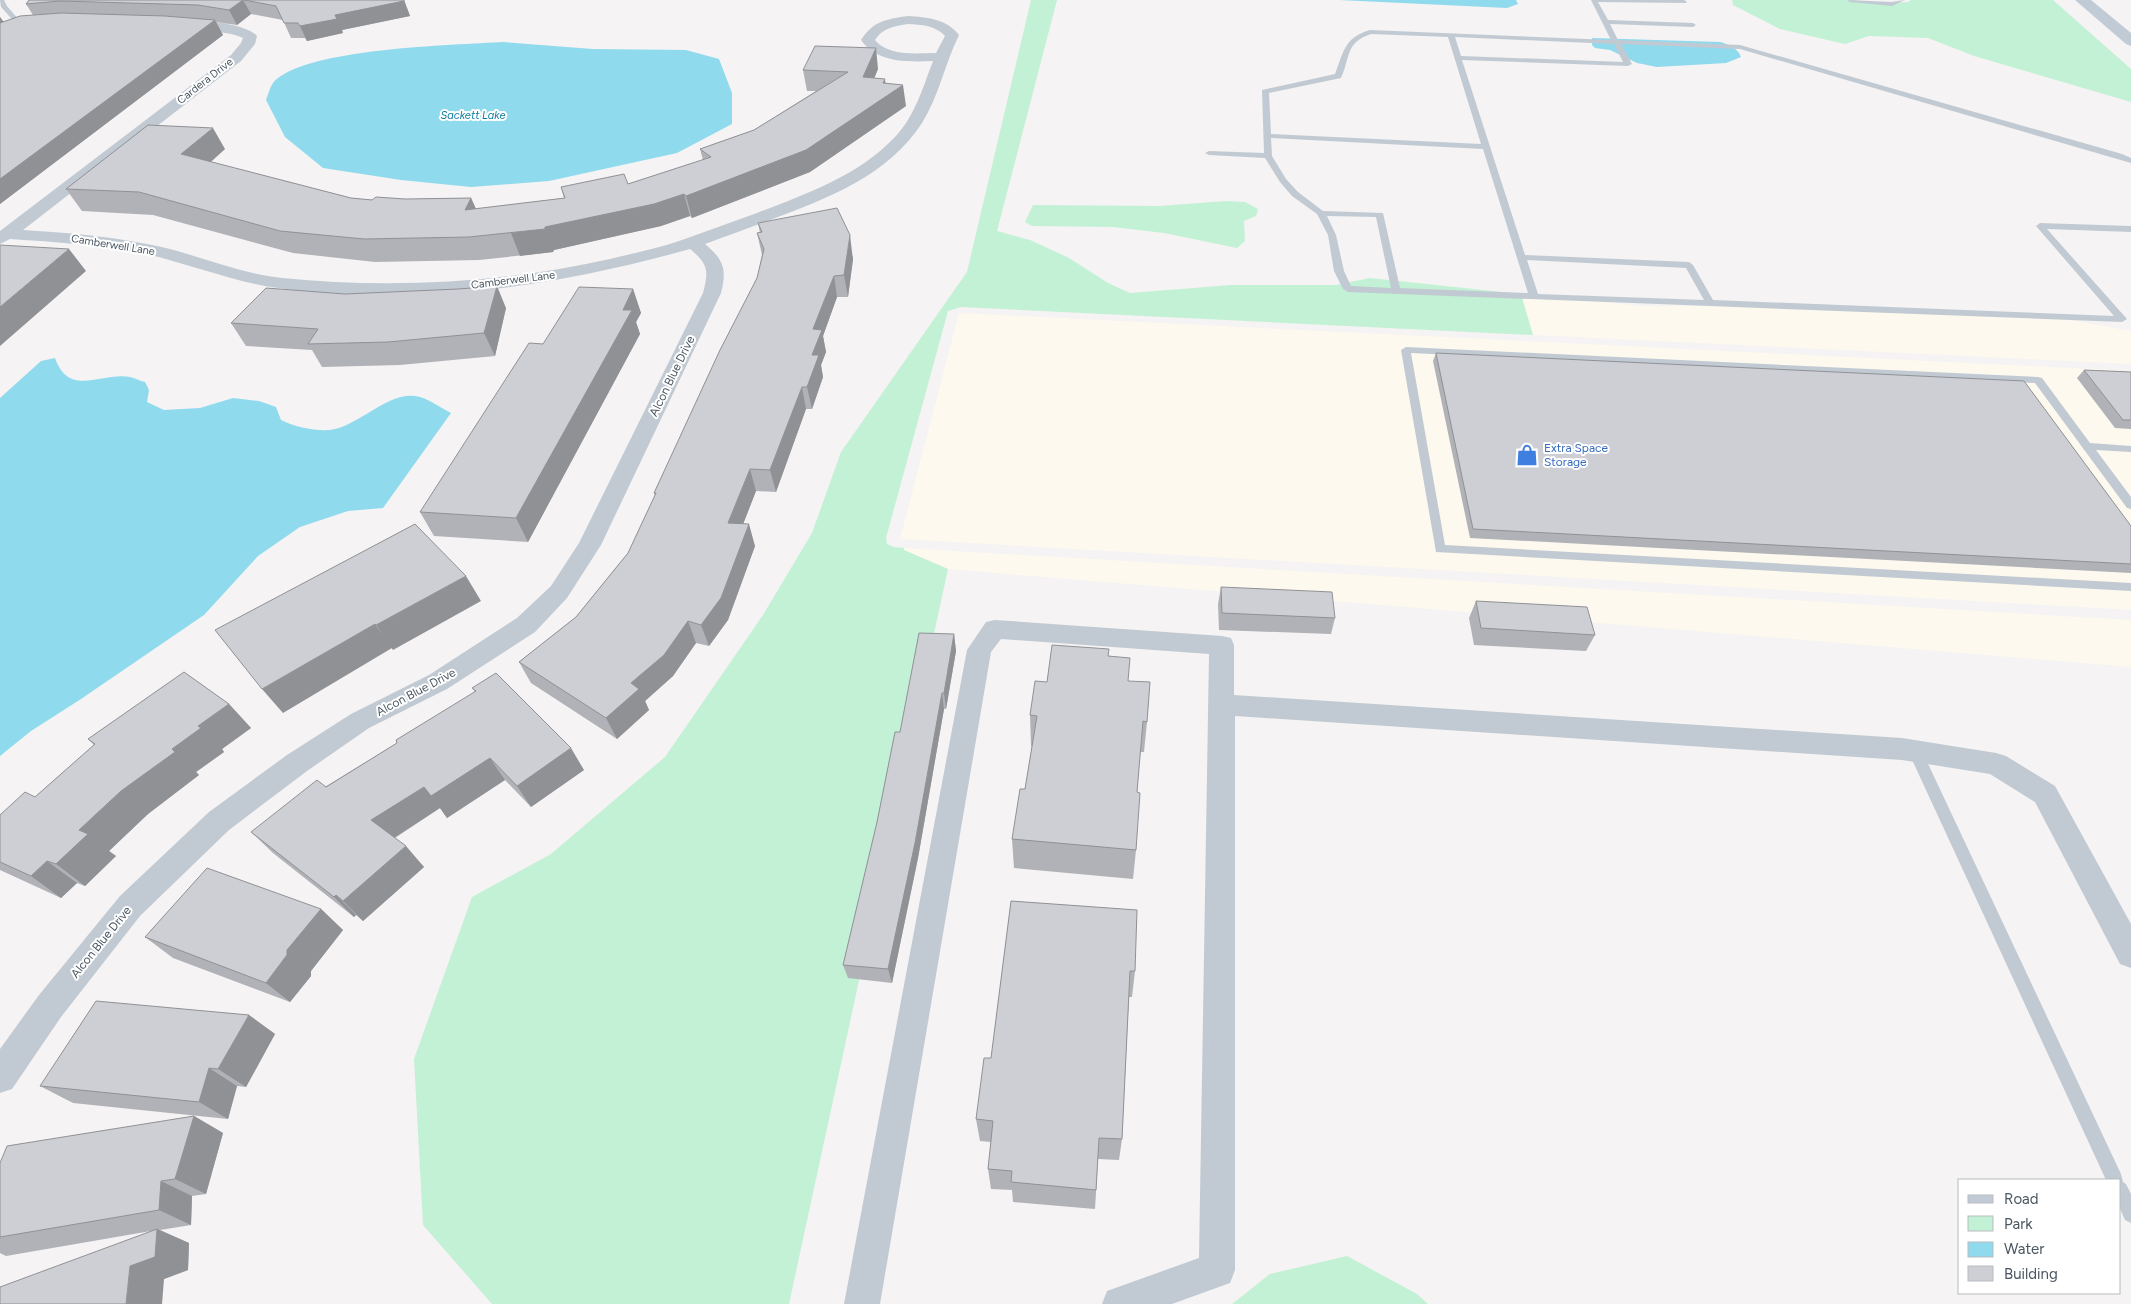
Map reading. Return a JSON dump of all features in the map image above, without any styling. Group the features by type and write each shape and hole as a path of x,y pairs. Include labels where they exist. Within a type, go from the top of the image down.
{"main road":[{"path":"2082,0 2131,41"}],"street":[{"name":"Cardera Drive","path":"3,236 236,58 248,44 250,36 242,31 226,27 169,25"},
{"path":"8,32 28,26"},
{"name":"Camberwell Lane","path":"3,236 76,238 118,244 162,253 250,278 277,282 377,288 452,286 530,279 580,271 692,242 799,203 836,186 883,157 917,121 932,87 941,57"},
{"name":"Alcon Blue Drive","path":"0,1077 50,1006 130,906 219,822 297,763 360,721 438,682 526,625 559,592 589,545 712,293 718,275 712,259 692,242"},
{"path":"862,1304 979,650 995,629 1222,645 1217,1270 1120,1304"},
{"path":"1222,705 1915,751 1996,764 2045,794 2131,954"}],"lane":[{"path":"1,0 4,7 28,26"},
{"path":"1458,58 1628,64 1594,0 1684,2"},
{"path":"1850,0 1892,4 1902,0"},
{"path":"1605,22 1693,25"},
{"path":"2131,161 1740,47 1370,32 1356,37 1350,43 1338,76 1265,92 1268,156 1283,180 1296,194 1321,213 1332,235 1340,271 1348,289 2122,319 2040,226 2131,230"},
{"path":"1451,35 1534,296"},
{"path":"1268,136 1486,147"},
{"path":"1209,153 1268,156"},
{"path":"1321,213 1380,215 1396,291"},
{"path":"1522,256 1689,265 1710,303"},
{"path":"2131,505 2038,380 1406,350 1440,549 2131,587"},
{"path":"2087,446 2131,448"},
{"path":"1915,751 2115,1179"},
{"path":"2121,1192 2131,1214"}],"shaded area":[{"path":"1521,294 1642,306 1771,306 2033,313 2131,331 2131,364 1533,335"},
{"name":"Extra Space Storage","path":"959,313 2131,371 2131,610 900,539"},
{"path":"904,548 2131,620 2131,667 948,569 904,550"}],"green space":[{"path":"1031,0 1057,0 997,231 1030,240 1069,258 1108,283 1130,293 1231,285 1336,285 1370,278 1521,294 1533,335 961,307 948,311 886,538 887,544 904,548 904,550 948,569 789,1304 492,1304 423,1225 414,1059 472,897 551,854 665,757 763,615 812,533 841,452 967,272"},
{"path":"1732,0 1856,0 1874,4 1908,2 1911,0 2053,0 2131,69 2131,102 1974,56 1928,38 1869,36 1845,44 1780,29 1733,5"},
{"path":"1226,201 1245,202 1258,209 1256,216 1244,221 1245,241 1237,248 1164,233 1113,227 1032,226 1025,222 1033,205 1159,206"},
{"path":"1347,1256 1417,1294 1428,1304 1232,1304 1270,1274"}],"water":[{"path":"1339,0 1516,0 1518,4 1507,8"},
{"path":"1592,38 1720,42 1735,49 1741,57 1726,63 1657,67 1637,63 1610,50 1595,48 1592,45"},
{"name":"Sackett Lake","path":"503,42 593,49 686,50 719,59 732,93 732,124 677,153 549,181 471,187 401,180 323,168 285,137 266,100 273,83 289,71 315,62 346,55 417,47"},
{"path":"55,358 61,370 69,377 77,380 87,381 119,376 145,382 149,390 147,402 164,410 200,408 233,398 259,401 276,407 281,420 292,425 318,430 330,430 341,427 386,403 397,398 409,396 424,398 451,413 383,508 348,511 300,527 258,556 204,615 31,731 0,756 0,398 41,361"}],"building":[{"path":"29,0 243,0 229,10 198,5 60,1 26,4"},
{"path":"244,0 404,1 335,15 337,19 300,26 298,23 284,23 276,6"},
{"path":"61,13 165,16 215,20 0,179 0,23 20,16"},
{"path":"815,46 876,48 863,77 885,79 883,83 903,85 806,150 686,196 684,194 654,204 545,227 545,229 469,237 364,239 280,231 139,192 66,189 148,125 213,128 181,154 351,198 372,200 376,197 405,199 471,198 465,210 565,198 561,187 624,174 628,184 711,157 700,149 754,130 848,72 803,70"},
{"path":"837,208 850,235 844,275 834,276 813,329 822,330 812,355 819,355 807,387 802,387 770,470 750,469 728,523 749,524 721,598 701,625 688,621 664,655 631,683 639,689 606,718 519,662 576,617 628,553 720,350 757,278 764,249 757,233 762,232 758,223"},
{"path":"0,245 69,249 0,307"},
{"path":"497,286 484,333 388,342 308,344 318,329 231,323 266,288 345,294"},
{"path":"579,287 633,289 623,310 632,310 516,518 420,512 529,343 543,344"},
{"path":"1436,353 2024,381 2131,526 2131,564 1473,529"},
{"path":"2084,370 2131,372 2131,420 2123,420"},
{"path":"415,524 466,576 375,624 262,689 215,630"},
{"path":"1221,587 1332,592 1335,618 1222,613"},
{"path":"1476,601 1587,607 1595,635 1481,628"},
{"path":"919,633 954,634 915,843 888,969 843,965 877,822 895,732 900,732"},
{"path":"1052,645 1109,649 1108,656 1130,658 1128,681 1150,682 1147,722 1143,721 1137,792 1140,793 1136,850 1012,839 1020,789 1025,789 1037,716 1030,715 1035,681 1047,682"},
{"path":"184,672 229,704 198,726 201,728 172,749 175,752 121,791 79,830 88,834 56,864 47,861 31,876 0,862 0,815 25,792 35,797 95,744 88,739"},
{"path":"496,673 571,748 517,786 490,758 431,796 424,787 371,820 406,846 343,901 336,895 334,897 251,832 317,780 326,787 397,743 396,740 476,691 472,688"},
{"path":"207,868 321,909 287,950 287,955 266,983 145,937"},
{"path":"1011,901 1137,910 1135,971 1130,971 1122,1139 1099,1138 1096,1190 1011,1182 1012,1171 988,1169 993,1121 976,1119 984,1058 991,1058"},
{"path":"96,1001 249,1015 218,1069 209,1068 199,1102 40,1086"},
{"path":"194,1116 175,1179 161,1181 159,1210 0,1237 0,1163 7,1146"},
{"path":"157,1229 155,1257 130,1266 126,1304 0,1304 0,1287"}],"place":[{"name":"Extra Space Storage","path":"1527,455"}]}
